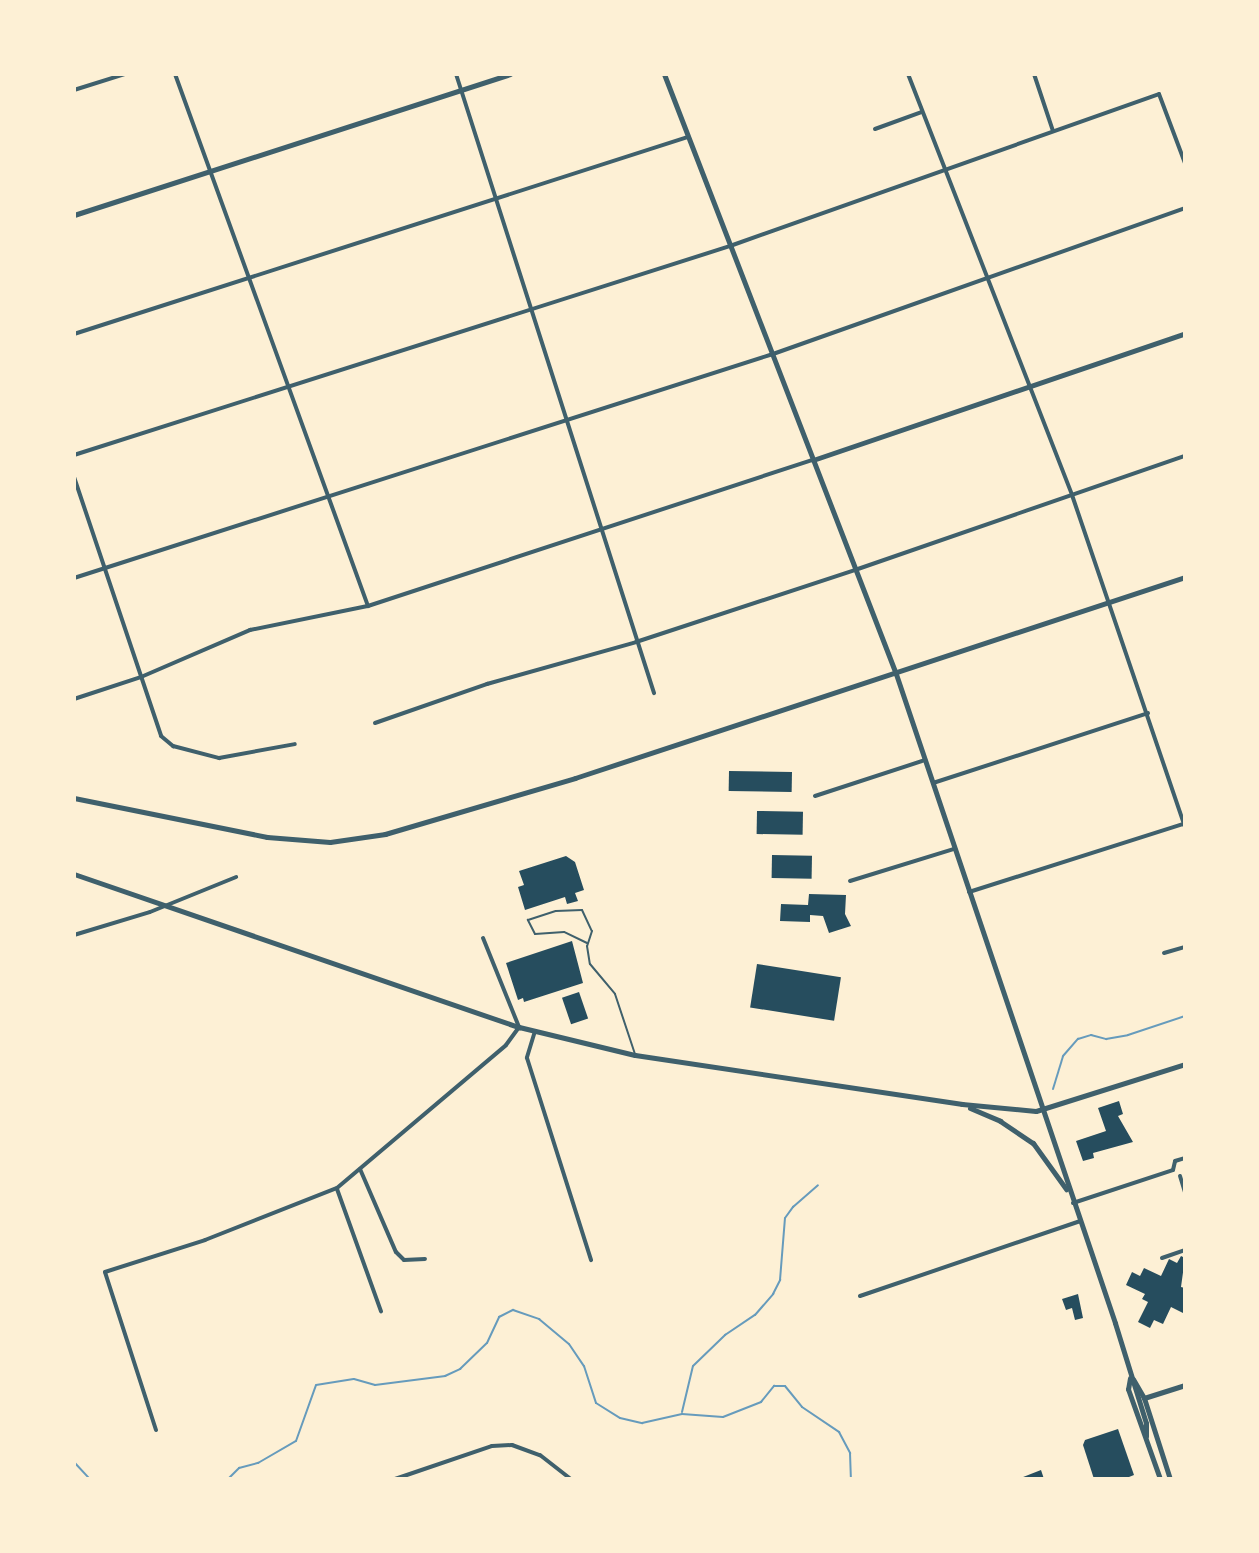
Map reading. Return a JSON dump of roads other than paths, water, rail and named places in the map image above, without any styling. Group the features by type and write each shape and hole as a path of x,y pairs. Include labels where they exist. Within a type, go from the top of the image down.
{"street":[{"path":"74,90 125,74"},
{"path":"175,74 368,606"},
{"path":"456,74 654,693"},
{"path":"74,215 510,74"},
{"path":"664,74 896,674 1130,1374 1170,1479"},
{"path":"908,74 1072,495 1185,825 968,893"},
{"path":"1034,74 1053,131"},
{"path":"74,455 730,246 1159,94 1185,163"},
{"path":"875,129 922,112"},
{"path":"74,334 688,137"},
{"path":"74,578 773,354 1185,208"},
{"path":"74,699 141,677 250,630 368,606 601,531 1185,333"},
{"path":"375,723 487,684 636,642 855,570 1185,456"},
{"path":"74,477 158,732 166,742 230,758 295,744"},
{"path":"74,798 212,828 311,841 354,840 428,824 896,674 1185,577"},
{"path":"932,783 1148,713"},
{"path":"815,796 925,760"},
{"path":"850,881 954,849"},
{"path":"74,874 519,1027 635,1055 962,1104 1042,1111 1185,1064"},
{"path":"74,935 164,906 236,877"},
{"path":"483,938 519,1027"},
{"path":"1164,953 1185,947"},
{"path":"156,1430 105,1272 205,1240 337,1188 506,1045 519,1027"},
{"path":"535,1031 527,1058 591,1260"},
{"path":"962,1104 1000,1121 1033,1143 1050,1162 1072,1201"},
{"path":"1173,1170 1175,1161 1185,1158"},
{"path":"360,1169 396,1252 404,1260 425,1259"},
{"path":"1072,1201 1173,1170 1182,1175 1185,1192"},
{"path":"337,1188 381,1311"},
{"path":"860,1296 1080,1221"},
{"path":"1162,1258 1185,1250"},
{"path":"1130,1374 1128,1389 1160,1479"},
{"path":"1141,1399 1185,1385"},
{"path":"1141,1399 1146,1436"},
{"path":"395,1479 492,1446 512,1445 540,1455 571,1479"}],"lane":[{"path":"587,943 576,934 535,934 528,920 556,911 582,910 592,931 587,943 590,964 615,994 635,1055"}],"waterway":[{"path":"1053,1089 1063,1056 1078,1039 1091,1035 1106,1039 1128,1035 1185,1016"},
{"path":"682,1412 693,1366 725,1335 755,1315 773,1294 780,1280 785,1218 818,1185"},
{"path":"228,1479 239,1468 258,1463 296,1441 316,1385 354,1379 375,1385 445,1376 460,1369 487,1343 499,1317 513,1310 539,1319 569,1344 584,1366 596,1403 620,1418 642,1423 682,1414 723,1417 761,1402 774,1386 785,1386 802,1407 839,1432 850,1453 851,1479"},
{"path":"74,1462 90,1479"}]}
